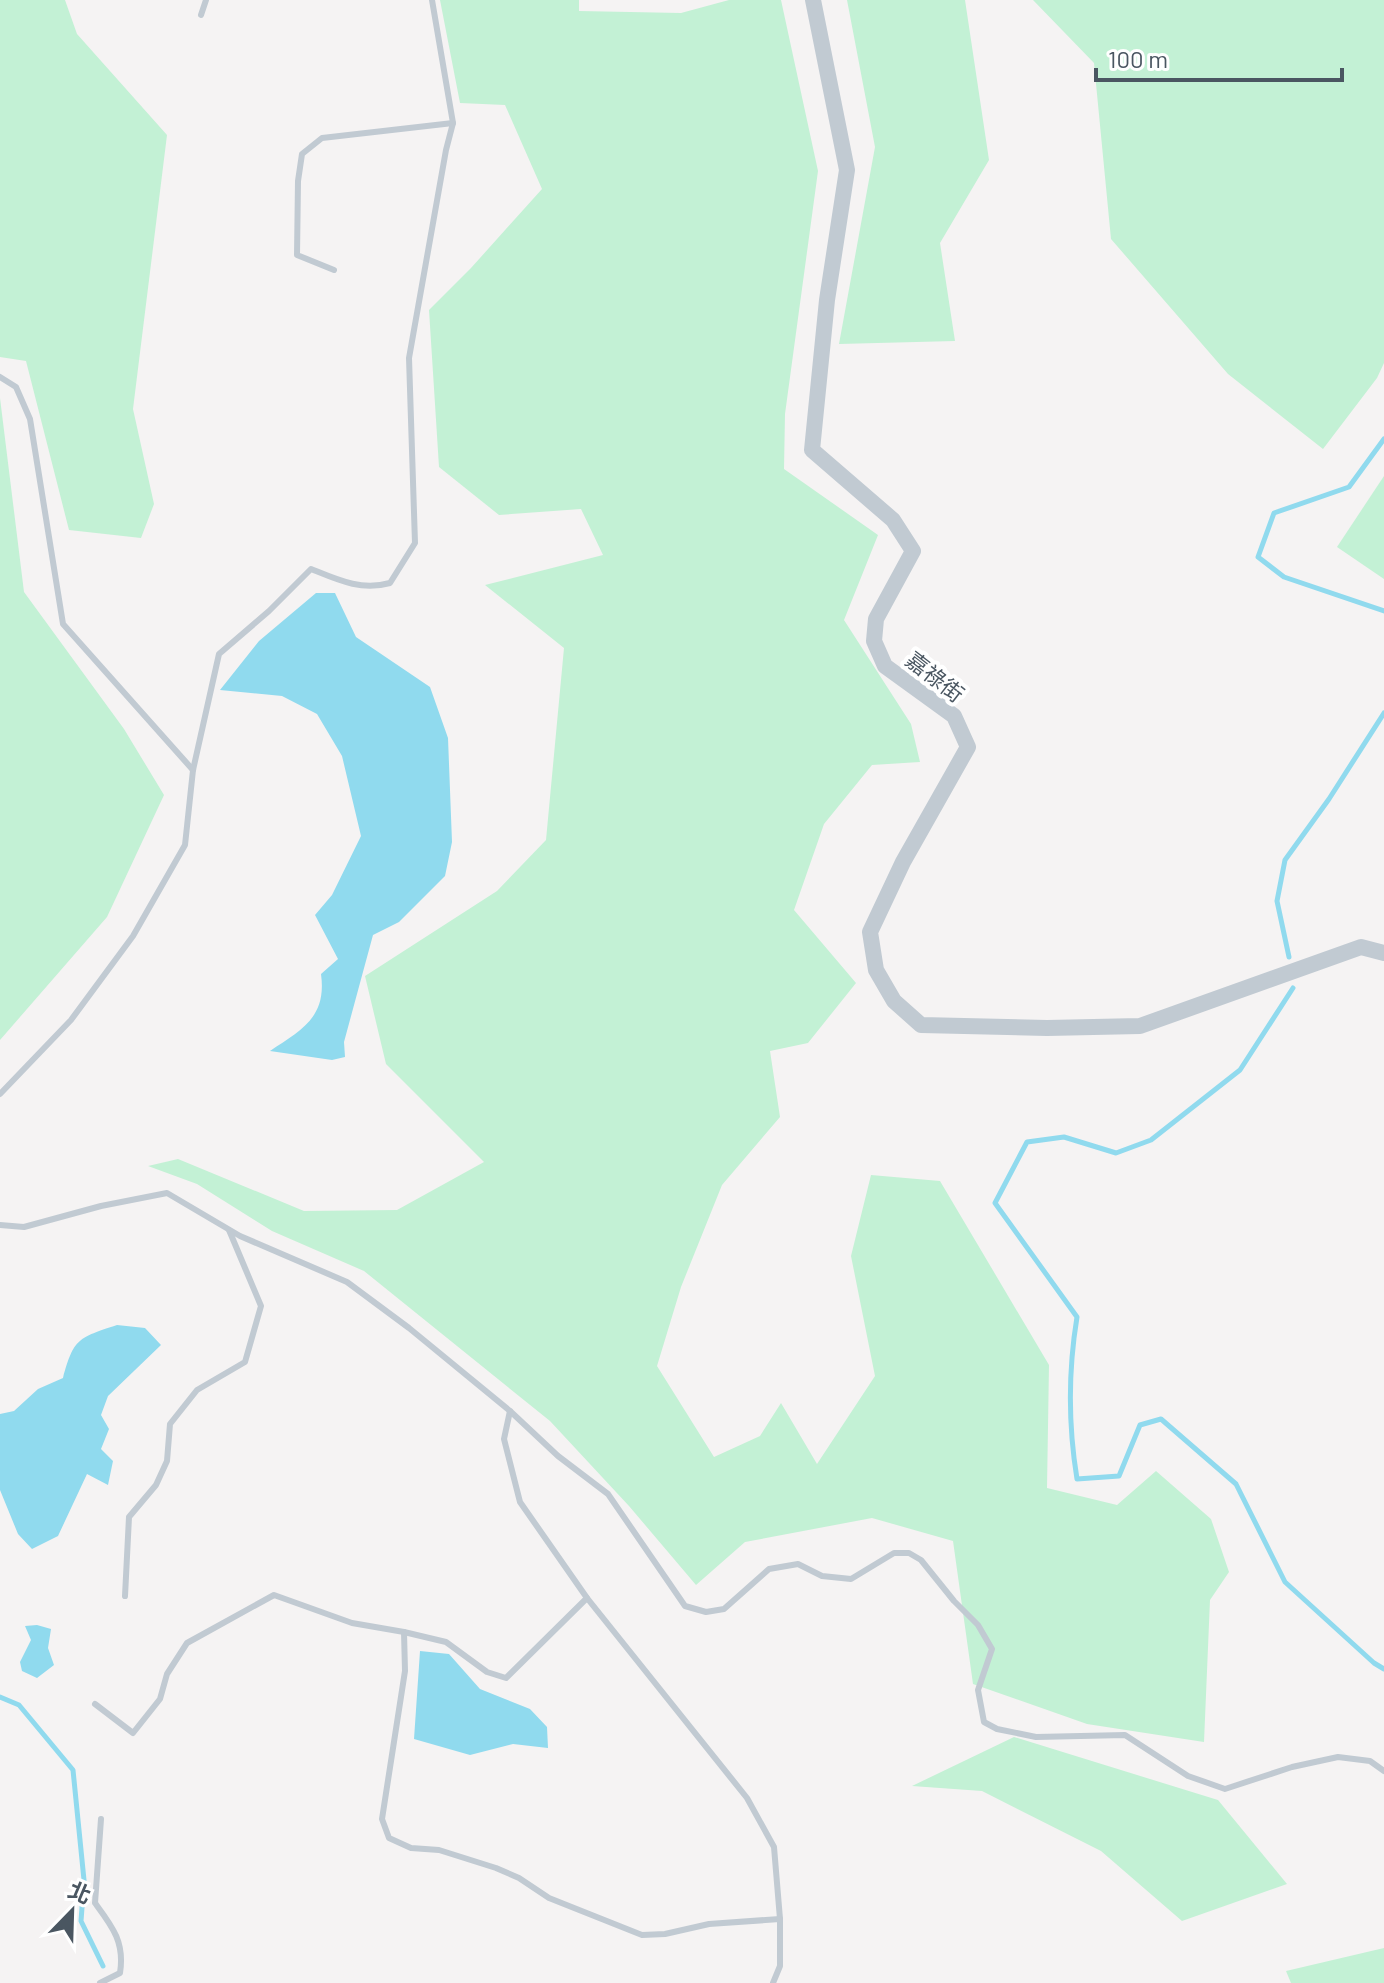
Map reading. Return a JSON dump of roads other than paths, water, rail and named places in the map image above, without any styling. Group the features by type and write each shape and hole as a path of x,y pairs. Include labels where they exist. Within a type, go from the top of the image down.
{"street":[{"name":"嘉祿街","path":"813,0 847,170 827,300 812,450 893,520 913,551 876,619 874,641 885,666 954,716 968,747 903,862 870,932 876,970 894,1001 921,1025 1047,1028 1140,1026 1361,947 1384,953"}],"lane":[{"path":"201,15 206,0"},
{"path":"0,1094 71,1020 133,936 185,845 193,770 219,654 311,569 350,585 374,588 390,583 415,543 409,358 453,123 432,0"},
{"path":"334,270 297,255 298,181 302,154 322,138 453,123"},
{"path":"0,377 16,387 30,419 63,624 193,770"},
{"path":"0,1225 24,1227 101,1206 167,1193 228,1229 347,1282 409,1328 510,1411 558,1456 608,1494 685,1606 706,1612 724,1609 769,1569 798,1564 822,1576 851,1579 894,1553 909,1553 921,1560 978,1625 992,1649 978,1690 984,1722 997,1729 1036,1737 1125,1735 1188,1776 1225,1789 1292,1767 1338,1757 1370,1761 1384,1771"},
{"path":"125,1596 129,1517 156,1485 167,1461 170,1424 197,1390 245,1362 261,1306 228,1229"},
{"path":"510,1411 504,1439 520,1502 587,1598 747,1798 774,1847 780,1966 773,1983"},
{"path":"95,1704 133,1733 160,1699 167,1674 187,1643 274,1595 352,1623 446,1642 487,1672 506,1678 587,1598"},
{"path":"404,1632 405,1671 382,1819 389,1838 411,1848 439,1850 496,1868 519,1878 549,1898 642,1935 665,1934 709,1924 780,1919"},
{"path":"100,1983 120,1973 123,1956 117,1931 95,1903 101,1819"}],"water":[{"path":"316,593 335,593 356,637 430,687 448,738 452,842 445,876 399,922 373,935 344,1042 345,1057 332,1060 270,1051 301,1029 316,1012 322,989 321,974 338,959 315,915 332,895 361,836 342,756 317,714 282,696 220,690 259,641"},
{"path":"117,1325 145,1328 161,1345 108,1396 101,1415 109,1429 101,1449 113,1461 108,1485 87,1474 58,1536 32,1549 18,1534 0,1490 0,1414 14,1411 38,1389 63,1378 80,1341"},
{"path":"25,1626 51,1629 48,1648 54,1665 37,1678 22,1671 20,1662 31,1640"},
{"path":"420,1651 449,1654 480,1689 530,1709 547,1727 548,1748 513,1744 470,1755 414,1739"}],"waterway":[{"path":"1384,439 1349,487 1274,513 1258,557 1284,577 1384,611"},
{"path":"1289,957 1277,901 1285,860 1329,799 1384,713"},
{"path":"1293,988 1240,1070 1151,1140 1116,1153 1064,1137 1027,1142 995,1203 1077,1317 1070,1398 1077,1479 1119,1476 1140,1425 1161,1419 1236,1484 1285,1582 1384,1669"},
{"path":"0,1697 19,1705 73,1770 84,1880 81,1921 103,1966"}]}
